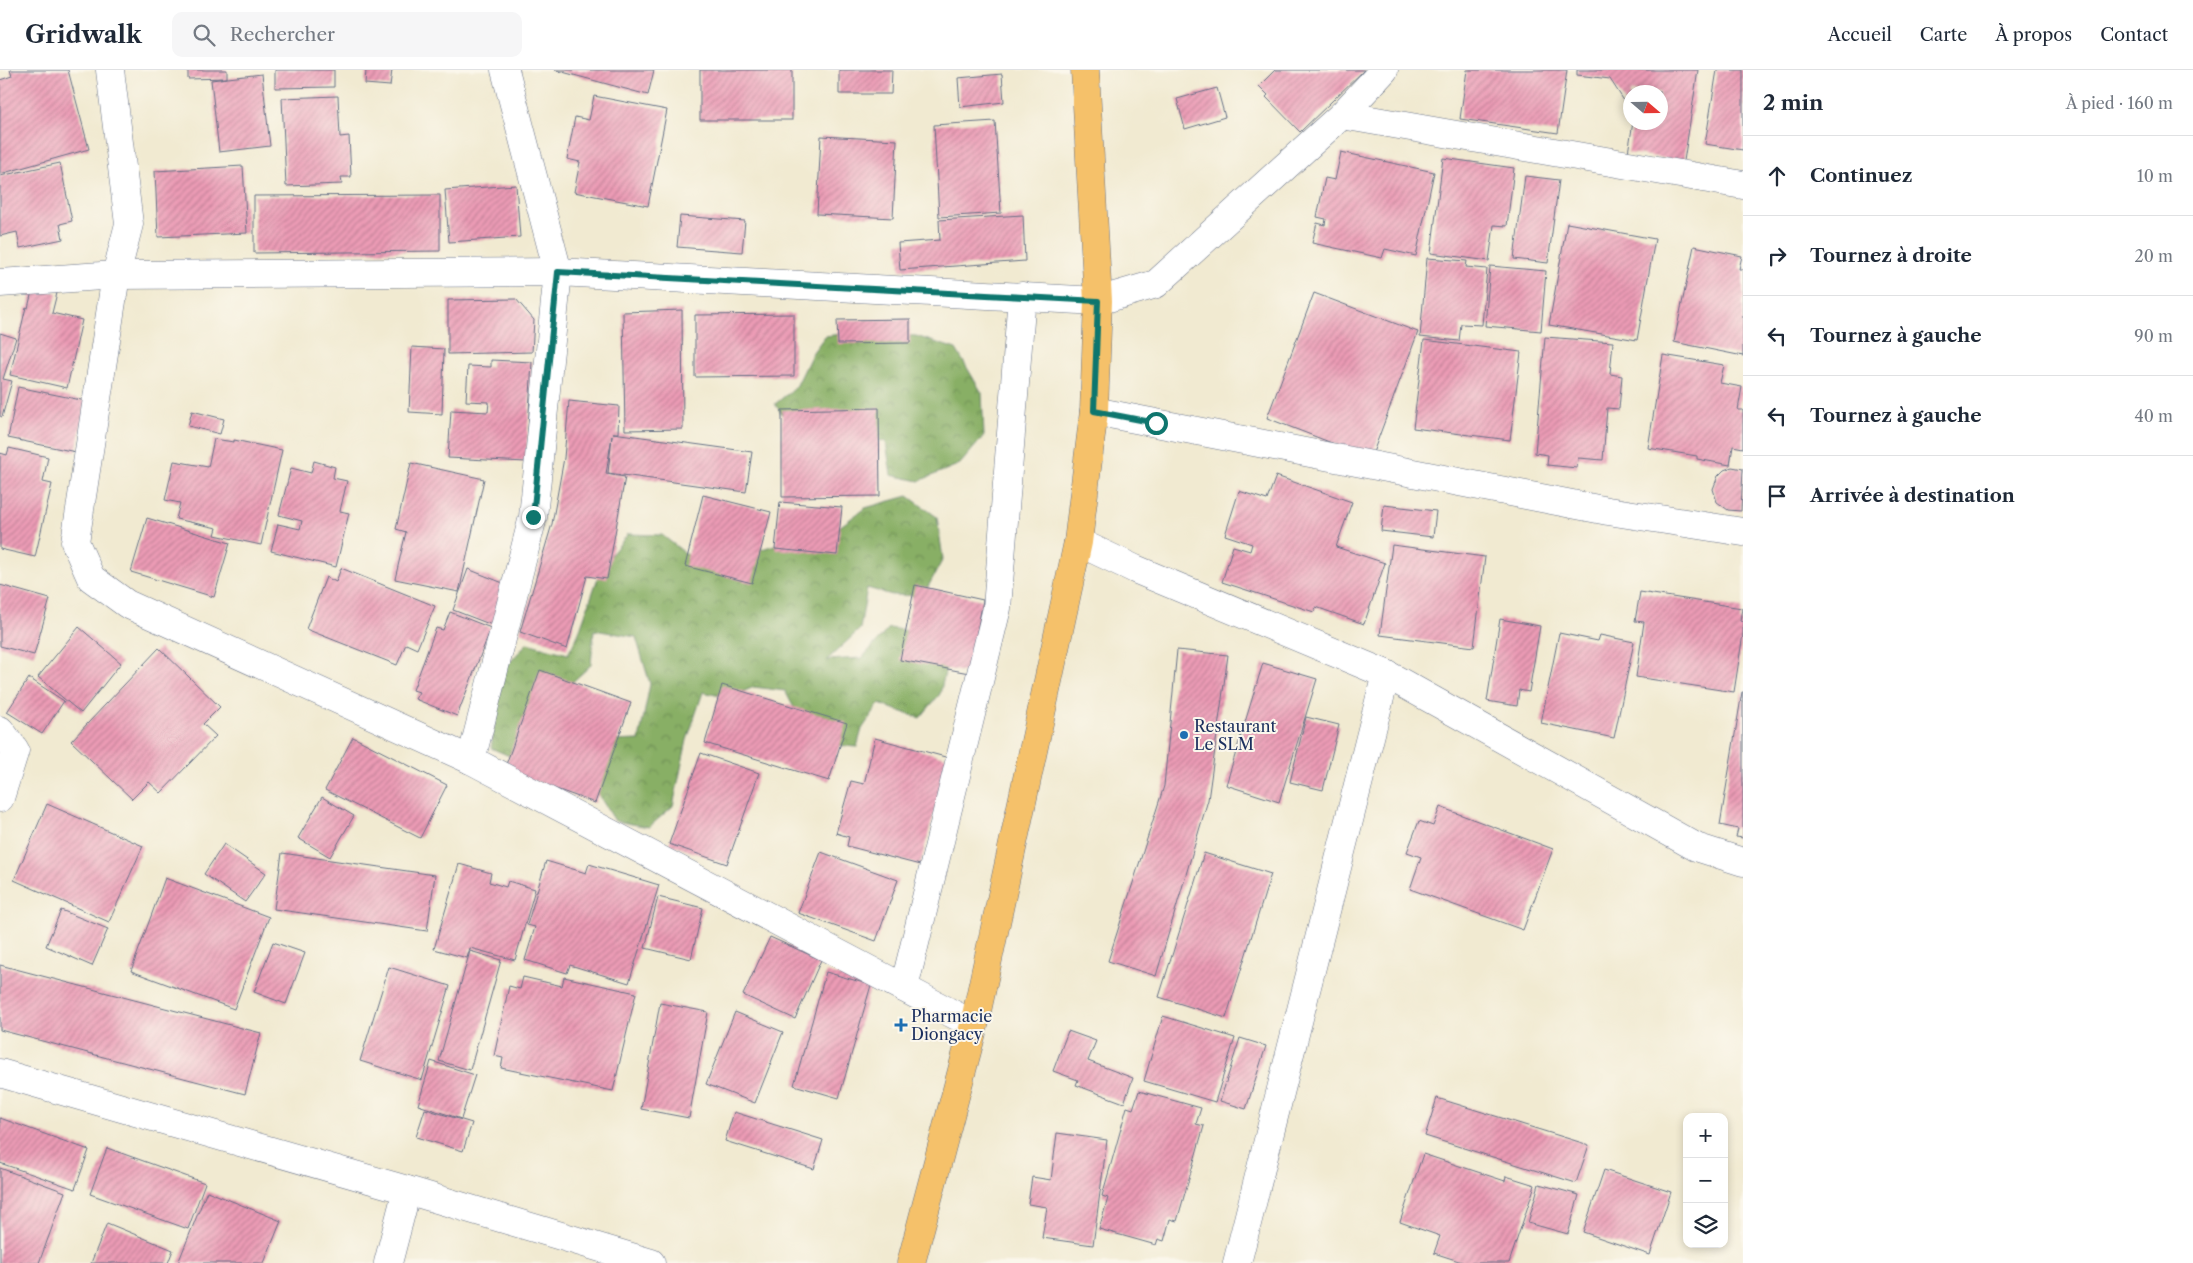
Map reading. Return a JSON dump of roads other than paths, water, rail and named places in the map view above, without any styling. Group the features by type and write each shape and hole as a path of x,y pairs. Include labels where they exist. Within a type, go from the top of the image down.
{"main road":[{"path":"911,1263 974,1025 1078,542 1094,411 1098,301 1085,70"}],"street":[{"path":"110,70 129,224 116,275 75,542 91,578 127,604 471,760 974,1025"},
{"path":"471,760 533,517 558,272 505,70"},
{"path":"0,283 116,275 558,272 1098,301 1156,284 1342,115 1384,70"},
{"path":"1342,115 1743,185"},
{"path":"904,988 997,608 1022,296"},
{"path":"1094,411 1608,512 1743,532"},
{"path":"1078,542 1135,569 1386,674 1696,847 1743,862"},
{"path":"1237,1263 1386,674"},
{"path":"0,730 15,750 0,798"},
{"path":"0,1073 407,1190 651,1263"},
{"path":"388,1263 407,1190"}],"place":[{"name":"Restaurant Le SLM","path":"1184,735"},
{"name":"Pharmacie Diongacy","path":"901,1025"}]}
